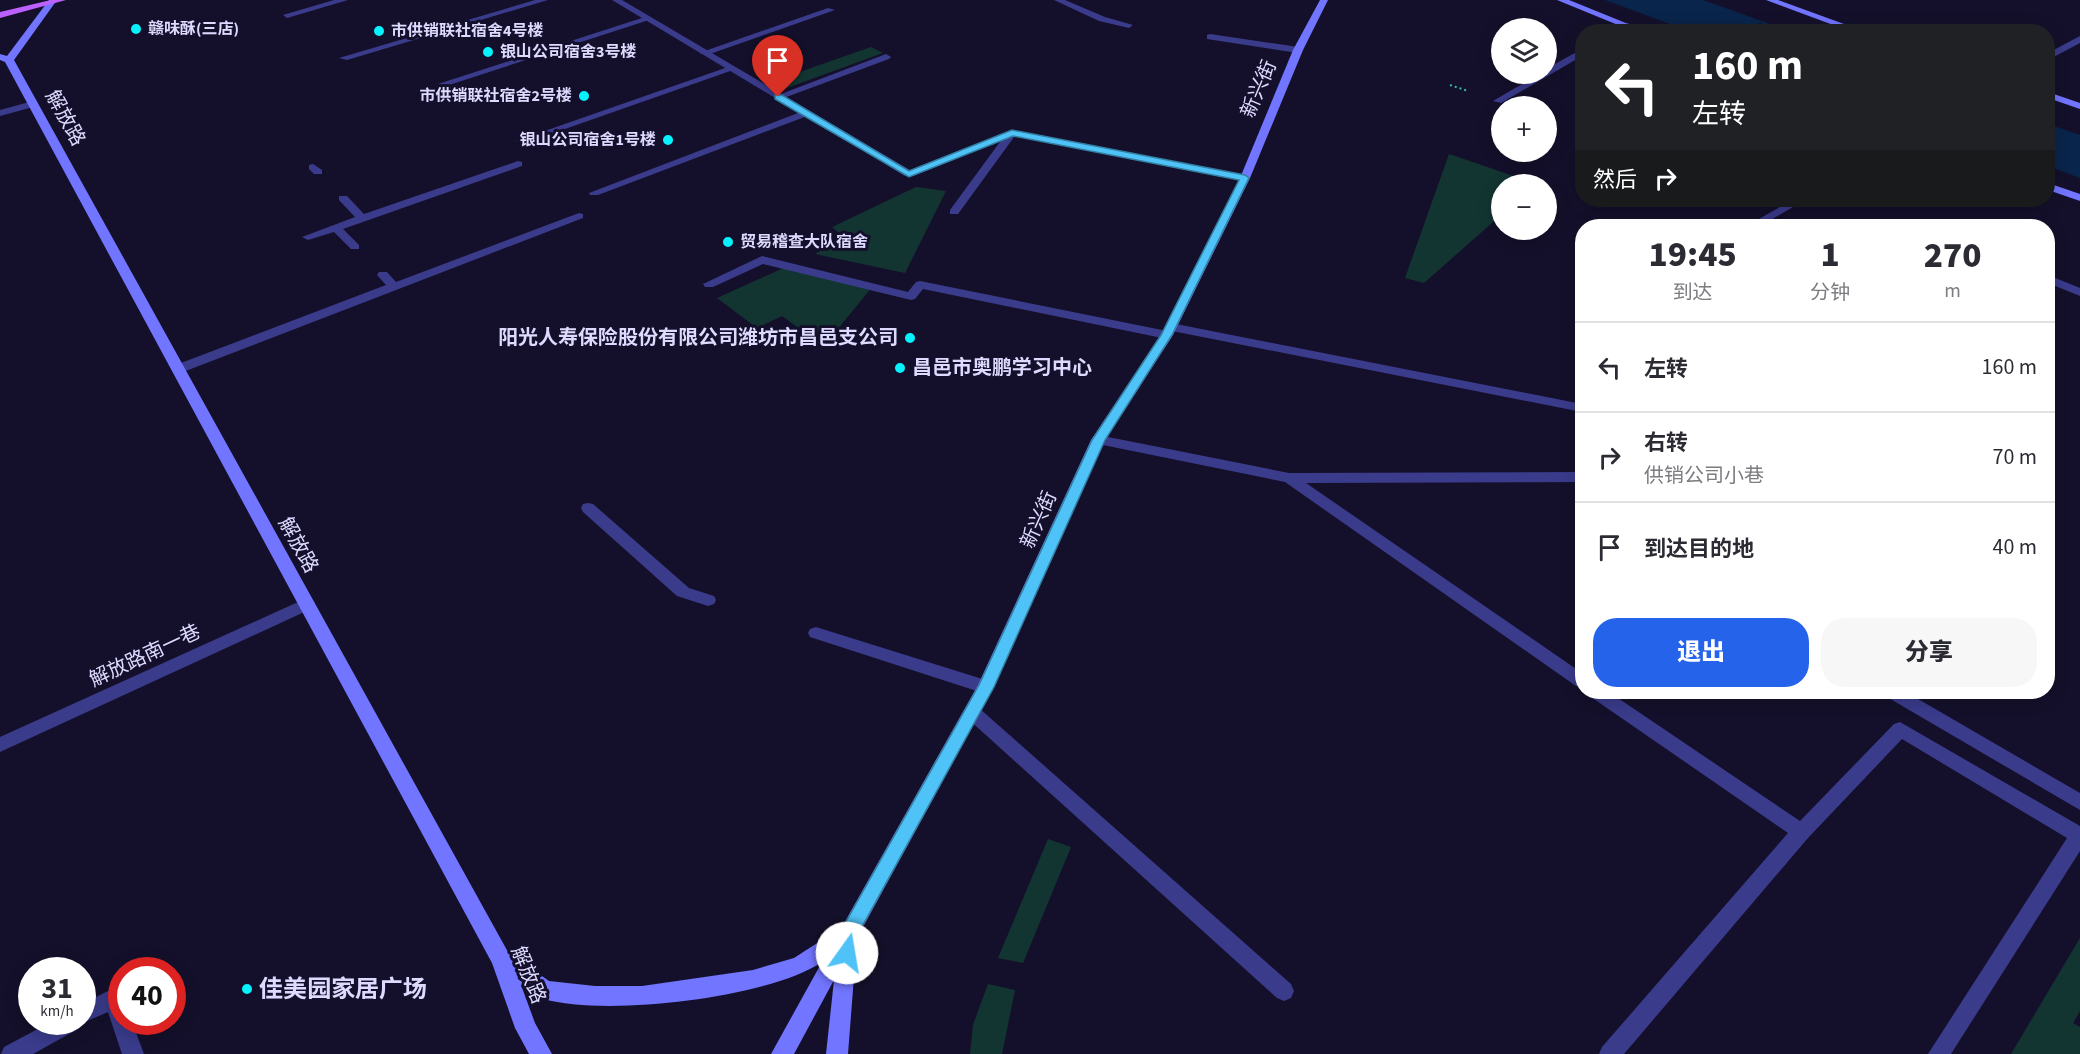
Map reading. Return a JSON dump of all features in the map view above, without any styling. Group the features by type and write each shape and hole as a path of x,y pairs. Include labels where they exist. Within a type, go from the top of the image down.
{"main road":[{"path":"0,15 57,1"}],"street":[{"path":"287,15 344,0"},
{"path":"344,58 544,0"},
{"path":"616,0 909,174 1012,133 1245,178"},
{"path":"1058,0 1102,19 1129,25"},
{"name":"新兴街","path":"782,1054 973,713 1098,440 1169,331 1245,178 1298,50 1324,0"},
{"path":"1561,0 1623,24"},
{"path":"1770,0 1839,24"},
{"name":"解放路","path":"57,1 4,58 33,104 501,959 526,1028 541,1054"},
{"path":"704,53 831,10"},
{"path":"443,84 648,19"},
{"path":"1210,37 1298,50"},
{"path":"2055,53 2080,39"},
{"path":"1557,67 1575,56"},
{"path":"778,97 886,57"},
{"path":"520,141 731,69"},
{"path":"1507,96 1527,84"},
{"path":"2055,97 2080,106"},
{"path":"0,113 33,104"},
{"path":"594,193 806,113"},
{"path":"954,212 1012,133"},
{"path":"308,237 518,164"},
{"path":"2055,189 2080,198"},
{"path":"343,198 362,218"},
{"path":"1767,219 1787,207"},
{"path":"178,369 579,216"},
{"path":"335,227 355,247"},
{"path":"709,284 762,260 911,296 920,285 1575,407"},
{"path":"383,275 394,287"},
{"path":"2055,282 2080,292"},
{"path":"1098,440 1289,478 1575,477"},
{"path":"1289,478 1575,676"},
{"path":"588,508 683,592 708,600"},
{"name":"解放路南一巷","path":"0,746 307,604"},
{"path":"816,633 986,687"},
{"path":"1607,699 1800,832"},
{"path":"1905,699 2080,802"},
{"path":"973,713 1284,992"},
{"path":"1610,1054 1800,832 1900,729 2080,836 1939,1054"},
{"path":"501,959 545,990 595,996 642,996 753,980 799,966 849,932"},
{"path":"837,1054 849,932"},
{"path":"526,1028 528,1054"},
{"path":"12,1054 47,1035"},
{"path":"127,1035 133,1054"}],"green space":[{"path":"871,47 883,53 784,89 771,82"},
{"path":"1449,154 1508,174 1491,174 1491,224 1424,283 1405,278"},
{"path":"916,187 946,191 905,273 815,254 844,237 832,227"},
{"path":"790,265 872,287 824,346 782,316 757,328 717,298"},
{"path":"1048,839 1071,847 1023,963 998,958"},
{"path":"2080,938 2080,1011 2073,1023 2080,1027 2080,1054 2011,1054"},
{"path":"988,984 1015,990 1002,1054 970,1054 973,1025"}],"water":[{"path":"1605,0 1703,0 1770,24 1760,23 1670,24"},
{"path":"2055,126 2080,135 2080,178 2055,169"}],"place":[{"name":"赣味酥(三店)","path":"136,29"},
{"name":"市供销联社宿舍4号楼","path":"379,31"},
{"name":"银山公司宿舍3号楼","path":"488,52"},
{"name":"市供销联社宿舍2号楼","path":"584,96"},
{"name":"银山公司宿舍1号楼","path":"668,140"},
{"name":"贸易稽查大队宿舍","path":"728,242"},
{"name":"阳光人寿保险股份有限公司潍坊市昌邑支公司","path":"910,338"},
{"name":"昌邑市奥鹏学习中心","path":"900,368"},
{"name":"佳美园家居广场","path":"247,989"}],"route":[{"path":"778,97 909,174 1012,133 1245,178 1167,335 1098,440 986,687 849,932 847,953"}]}
